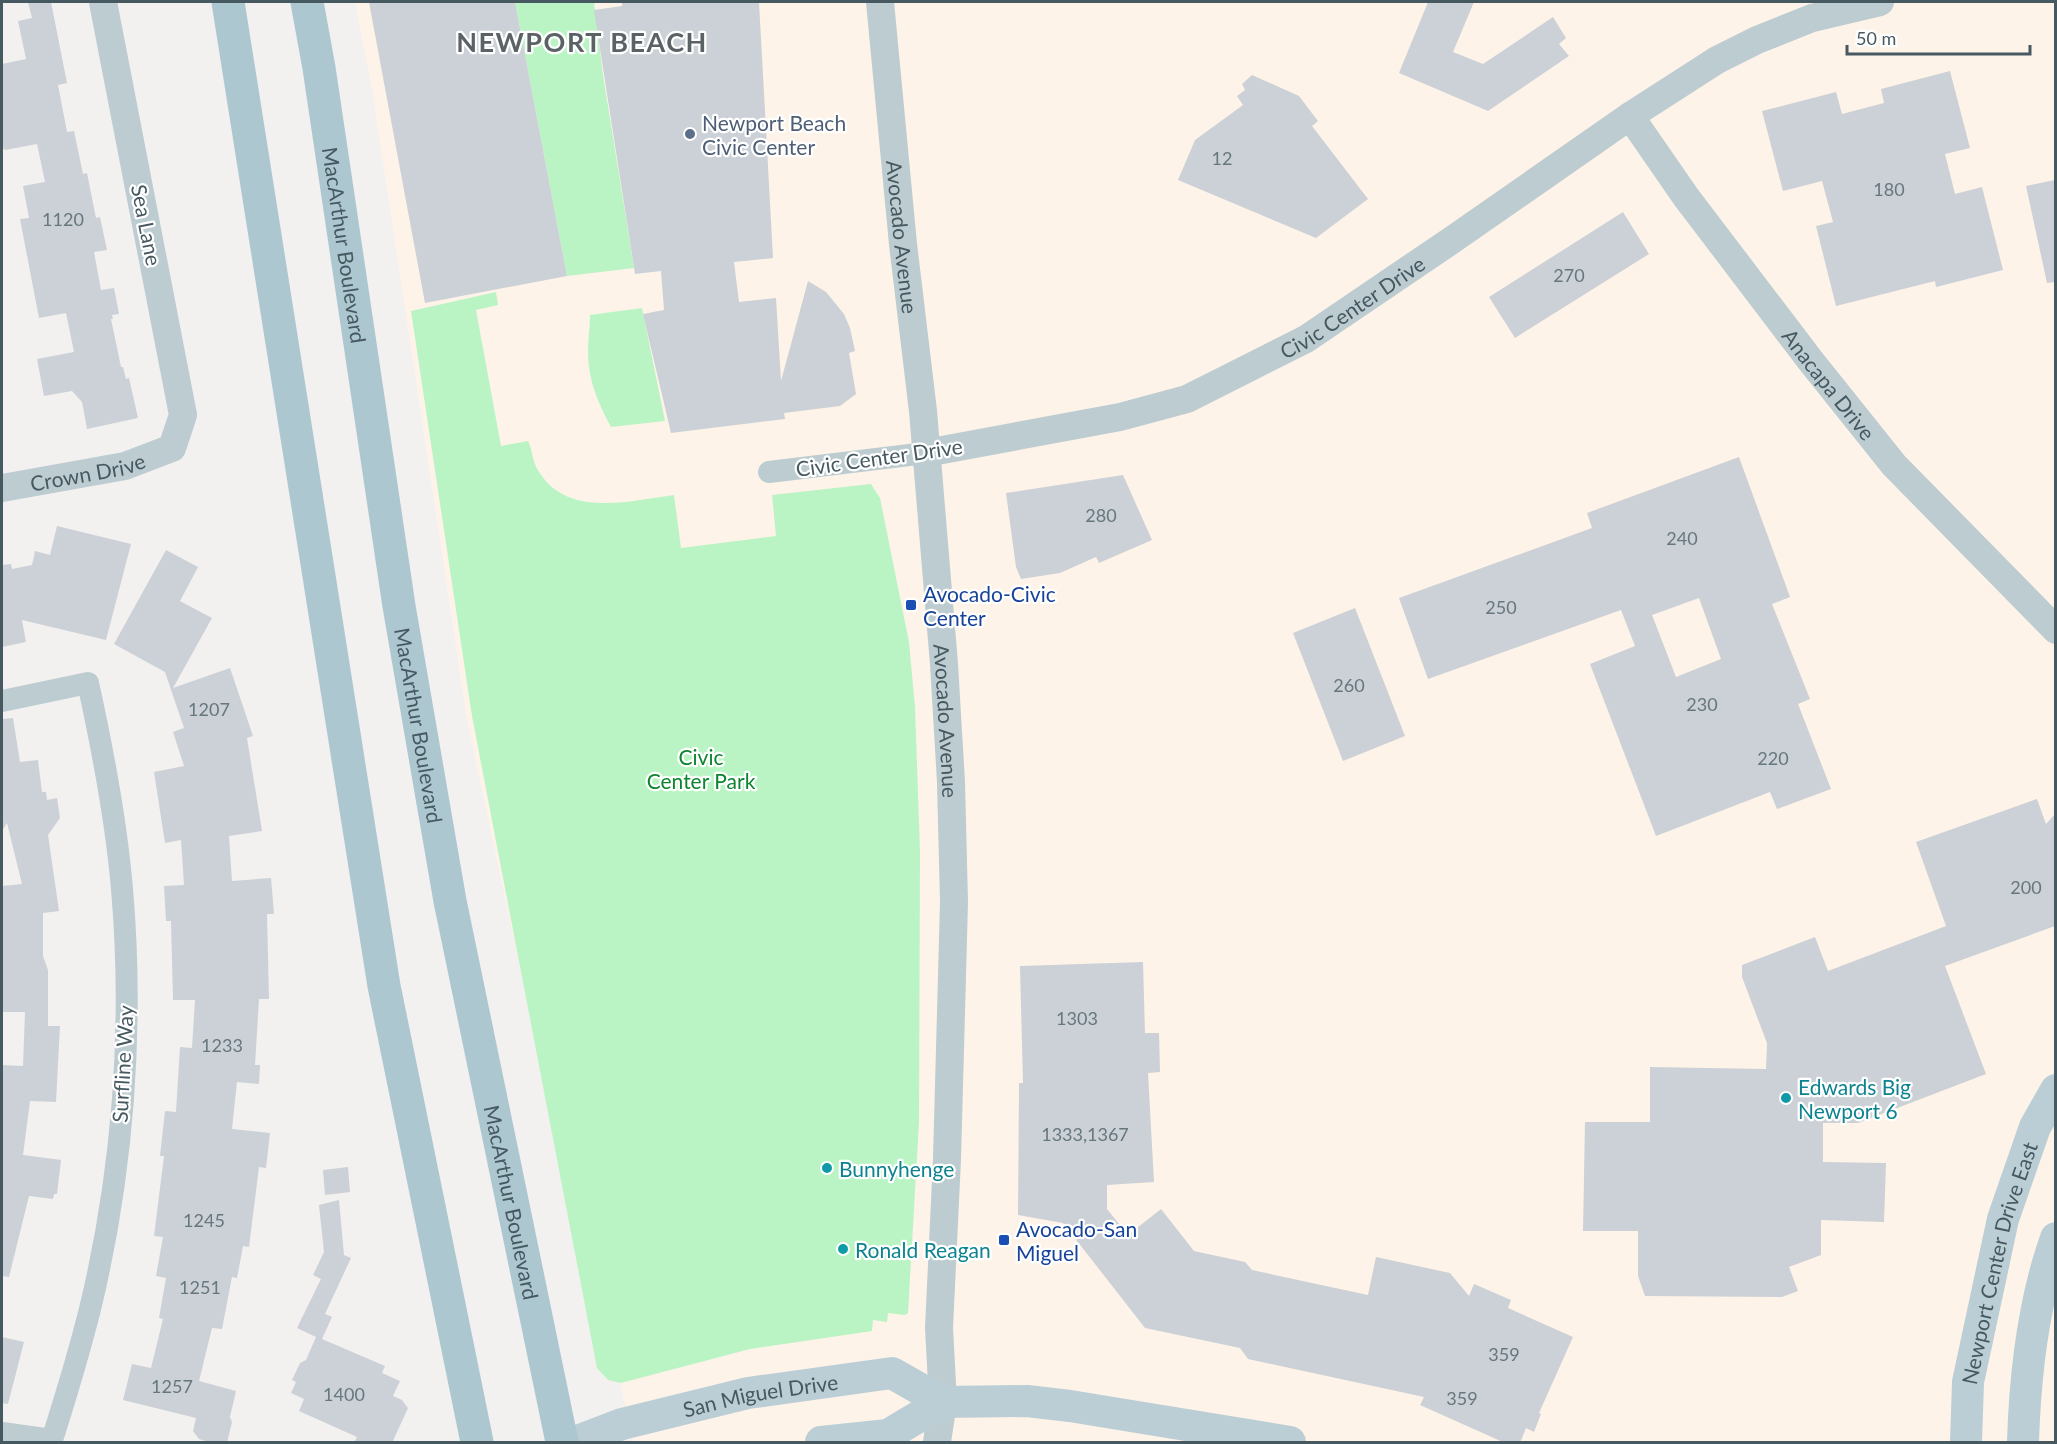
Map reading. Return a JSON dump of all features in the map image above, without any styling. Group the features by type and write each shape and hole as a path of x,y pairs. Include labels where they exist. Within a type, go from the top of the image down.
{"main road":[{"path":"228,2 384,986 477,1443"},
{"name":"MacArthur Boulevard","path":"307,2 321,80 399,606 450,902 562,1443"},
{"name":"Newport Center Drive East","path":"1966,1443 1968,1382 2001,1228 2035,1127 2055,1090"},
{"path":"2023,1443 2024,1409 2035,1312 2055,1238"},
{"name":"San Miguel Drive","path":"575,1443 622,1424 748,1393 892,1373 943,1402"},
{"path":"821,1443 888,1435 943,1402 1027,1401 1290,1443"}],"street":[{"name":"Sea Lane","path":"103,2 183,415 172,448"},
{"name":"Avocado Avenue","path":"880,2 902,233 923,411 944,664 951,782 954,890 947,1159 939,1328 943,1402 937,1443"},
{"name":"Civic Center Drive","path":"769,472 926,453 1120,417 1187,399 1306,339 1630,116 1717,60 1757,40 1812,18 1880,2"},
{"name":"Anacapa Drive","path":"1630,116 1686,197 1810,360 1894,465 2055,630"},
{"name":"Crown Drive","path":"2,489 125,466 172,448"},
{"name":"Surfline Way","path":"2,701 88,683 107,775 122,890 126,959 126,1029 116,1168 91,1306 52,1440 2,1433"}],"shaded area":[{"path":"355,2 2055,2 2055,1442 633,1442 618,1373 605,1363 467,720 372,89"}],"green space":[{"path":"515,2 594,2 603,75 634,268 567,276"},
{"name":"Civic Center Park","path":"496,292 498,305 476,310 501,446 528,441 539,472 551,486 566,496 600,503 674,495 681,548 776,536 772,495 871,484 880,498 909,642 915,707 920,851 919,1122 908,1313 905,1315 888,1313 887,1322 873,1320 872,1331 750,1349 621,1383 608,1380 597,1368 472,716 411,311"},
{"path":"642,308 665,421 611,427 598,400 590,372 588,352 590,315"}],"building":[{"path":"28,2 51,2 67,83 58,85 67,132 74,131 83,174 87,173 96,218 100,217 107,250 94,252 101,290 114,288 119,314 112,315 113,319 111,319 121,367 123,367 126,379 129,378 138,418 87,429 82,402 72,391 44,396 37,359 74,352 66,313 39,318 20,219 29,218 23,186 45,182 37,144 2,149 2,64 26,59 18,21 32,18"},
{"path":"369,2 515,2 567,276 425,303"},
{"path":"622,2 759,2 773,258 734,262 739,302 776,298 781,381 808,281 826,292 844,314 855,351 849,353 856,394 840,406 784,413 785,419 671,433 643,314 664,310 661,271 635,274 594,10 622,6"},
{"path":"1428,2 1474,2 1453,52 1483,64 1553,17 1566,38 1559,44 1569,56 1488,111 1399,73"},
{"path":"1950,71 1970,148 1945,154 1955,194 1982,187 2003,270 1936,287 1935,281 1836,306 1816,226 1833,222 1822,181 1783,191 1762,111 1836,92 1842,114 1884,103 1881,89"},
{"path":"1252,75 1299,96 1318,121 1312,126 1368,199 1316,238 1178,180 1195,140 1243,105 1237,96 1245,90 1242,84"},
{"path":"2055,180 2055,282 2047,283 2026,186"},
{"path":"1623,212 1649,254 1515,338 1489,297"},
{"path":"1739,457 1790,597 1772,604 1810,699 1798,704 1831,789 1777,809 1770,792 1656,836 1590,664 1635,646 1621,610 1428,679 1399,598 1592,528 1587,513","holes":["1699,598 1721,659 1676,677 1652,615"]},
{"path":"1123,475 1152,540 1099,563 1096,557 1060,573 1021,579 1016,567 1006,493"},
{"path":"57,526 131,544 106,640 22,620 26,642 2,647 2,565 11,564 12,569 32,565 35,551 50,555"},
{"path":"166,550 198,567 180,601 212,618 173,688 230,668 253,736 247,738 262,831 229,836 232,881 271,878 274,914 267,914 269,999 259,999 255,1065 260,1065 259,1084 237,1082 232,1129 270,1133 266,1168 259,1167 249,1247 243,1246 237,1278 232,1277 222,1329 212,1328 199,1381 236,1391 227,1443 212,1443 199,1439 193,1431 196,1418 123,1400 132,1364 151,1368 163,1319 159,1318 166,1278 156,1276 163,1237 154,1236 164,1156 160,1156 165,1111 176,1112 180,1047 192,1048 195,1000 173,1000 171,921 166,921 164,886 184,885 181,840 165,843 154,772 184,766 173,732 184,728 165,672 114,644"},
{"path":"1355,608 1405,736 1343,761 1293,633"},
{"path":"13,718 20,762 38,760 42,792 46,792 47,800 57,798 60,818 48,835 59,911 43,913 43,956 48,970 48,1026 60,1026 56,1102 30,1101 23,1155 61,1160 57,1194 54,1194 53,1199 29,1196 9,1277 2,1276 2,1065 23,1066 25,1012 2,1012 2,886 22,884 7,823 2,831 2,719"},
{"name":"Edwards Big Newport 6","path":"2037,799 2046,824 2055,814 2055,926 1945,966 1986,1074 1858,1123 1823,1123 1823,1162 1886,1163 1884,1222 1821,1220 1821,1255 1789,1267 1798,1291 1782,1297 1645,1296 1638,1276 1638,1231 1583,1231 1585,1122 1650,1122 1650,1067 1766,1069 1767,1043 1742,977 1742,965 1815,937 1828,971 1946,926 1916,842"},
{"path":"1143,962 1145,1033 1159,1033 1160,1072 1148,1073 1154,1182 1107,1185 1107,1209 1128,1235 1161,1209 1194,1251 1245,1262 1252,1270 1368,1295 1376,1257 1450,1273 1469,1296 1474,1284 1511,1300 1508,1308 1573,1337 1539,1413 1541,1414 1534,1432 1526,1428 1520,1443 1505,1443 1420,1405 1424,1397 1248,1359 1240,1348 1145,1328 1063,1223 1018,1215 1019,1083 1023,1083 1020,966"},
{"path":"348,1167 350,1192 325,1195 323,1170"},
{"path":"339,1200 344,1255 351,1258 325,1314 332,1317 322,1339 385,1366 382,1373 400,1381 393,1396 402,1400 408,1408 392,1443 354,1443 357,1437 299,1411 304,1399 291,1393 296,1382 292,1380 300,1363 306,1360 316,1337 297,1328 321,1279 313,1275 324,1252 319,1205"},
{"path":"2,1337 24,1342 8,1404 2,1403"}],"place":[{"name":"Newport Beach Civic Center","path":"690,134"},
{"name":"Avocado-Civic Center","path":"911,605"},
{"name":"Edwards Big Newport 6","path":"1786,1098"},
{"name":"Bunnyhenge","path":"827,1168"},
{"name":"Avocado-San Miguel","path":"1004,1240"},
{"name":"Ronald Reagan","path":"843,1249"}],"district":[{"name":"NEWPORT BEACH","path":"582,41"}]}
